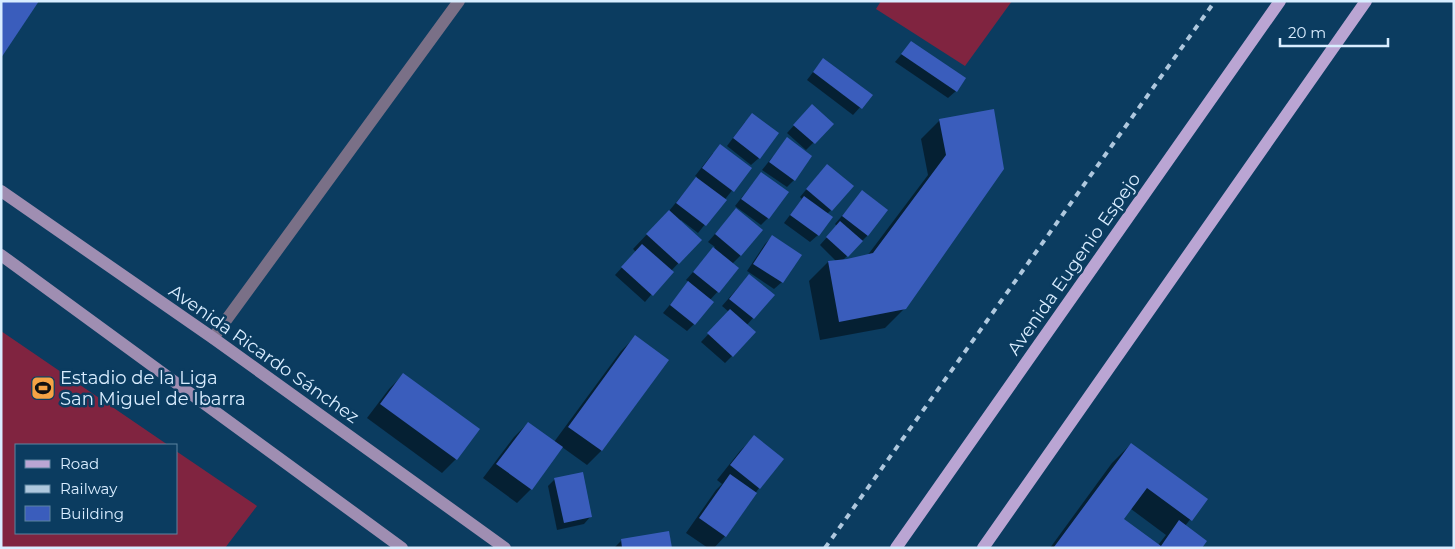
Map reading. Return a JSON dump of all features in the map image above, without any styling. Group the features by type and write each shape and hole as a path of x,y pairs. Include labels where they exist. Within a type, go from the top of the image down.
{"main road":[{"name":"Avenida Eugenio Espejo","path":"896,548 1280,1"},
{"path":"983,548 1366,1"},
{"name":"Avenida Ricardo Sánchez","path":"1,191 213,338 505,548"},
{"path":"1,255 402,548"}],"lane":[{"path":"213,338 459,1"}],"shaded area":[{"path":"881,1 1012,1 965,66 876,9"},
{"name":"Estadio de la Liga San Miguel de Ibarra","path":"1,331 167,444 15,444 15,534 178,534 178,452 257,506 225,548 1,548"}],"building":[{"path":"1,1 39,1 1,58"},
{"path":"911,41 966,78 957,92 901,54"},
{"path":"823,58 873,95 862,109 813,72"},
{"path":"812,104 834,124 815,144 793,125"},
{"path":"994,109 1004,169 906,309 839,322 828,261 873,253 946,155 939,119"},
{"path":"752,113 779,133 760,159 733,138"},
{"path":"787,137 812,156 795,181 769,162"},
{"path":"720,144 752,168 734,192 702,168"},
{"path":"827,164 854,186 832,211 806,189"},
{"path":"761,172 789,192 769,219 741,199"},
{"path":"696,177 727,200 706,226 676,203"},
{"path":"862,190 888,210 868,236 842,216"},
{"path":"804,196 833,217 819,236 790,215"},
{"path":"736,208 763,230 741,256 715,234"},
{"path":"669,210 702,240 679,264 646,234"},
{"path":"840,221 863,241 848,257 826,237"},
{"path":"772,235 802,255 783,283 753,264"},
{"path":"642,244 674,272 653,296 621,267"},
{"path":"713,247 739,268 719,293 693,272"},
{"path":"749,274 775,295 754,319 729,299"},
{"path":"688,281 714,302 695,325 670,305"},
{"path":"730,309 756,332 733,357 707,333"},
{"path":"635,335 669,360 602,451 568,427"},
{"path":"403,373 480,429 457,460 380,404"},
{"path":"528,422 563,447 532,490 496,464"},
{"path":"754,435 784,459 760,489 730,465"},
{"path":"1131,443 1208,499 1192,521 1147,488 1124,519 1161,546 1179,520 1207,541 1202,548 1054,547"},
{"path":"583,472 592,517 564,523 554,478"},
{"path":"730,474 757,493 726,537 699,518"},
{"path":"669,531 672,548 622,548 621,539"}],"railway":[{"path":"825,548 1215,1"}],"place":[{"name":"Estadio de la Liga San Miguel de Ibarra","path":"43,388"}]}
